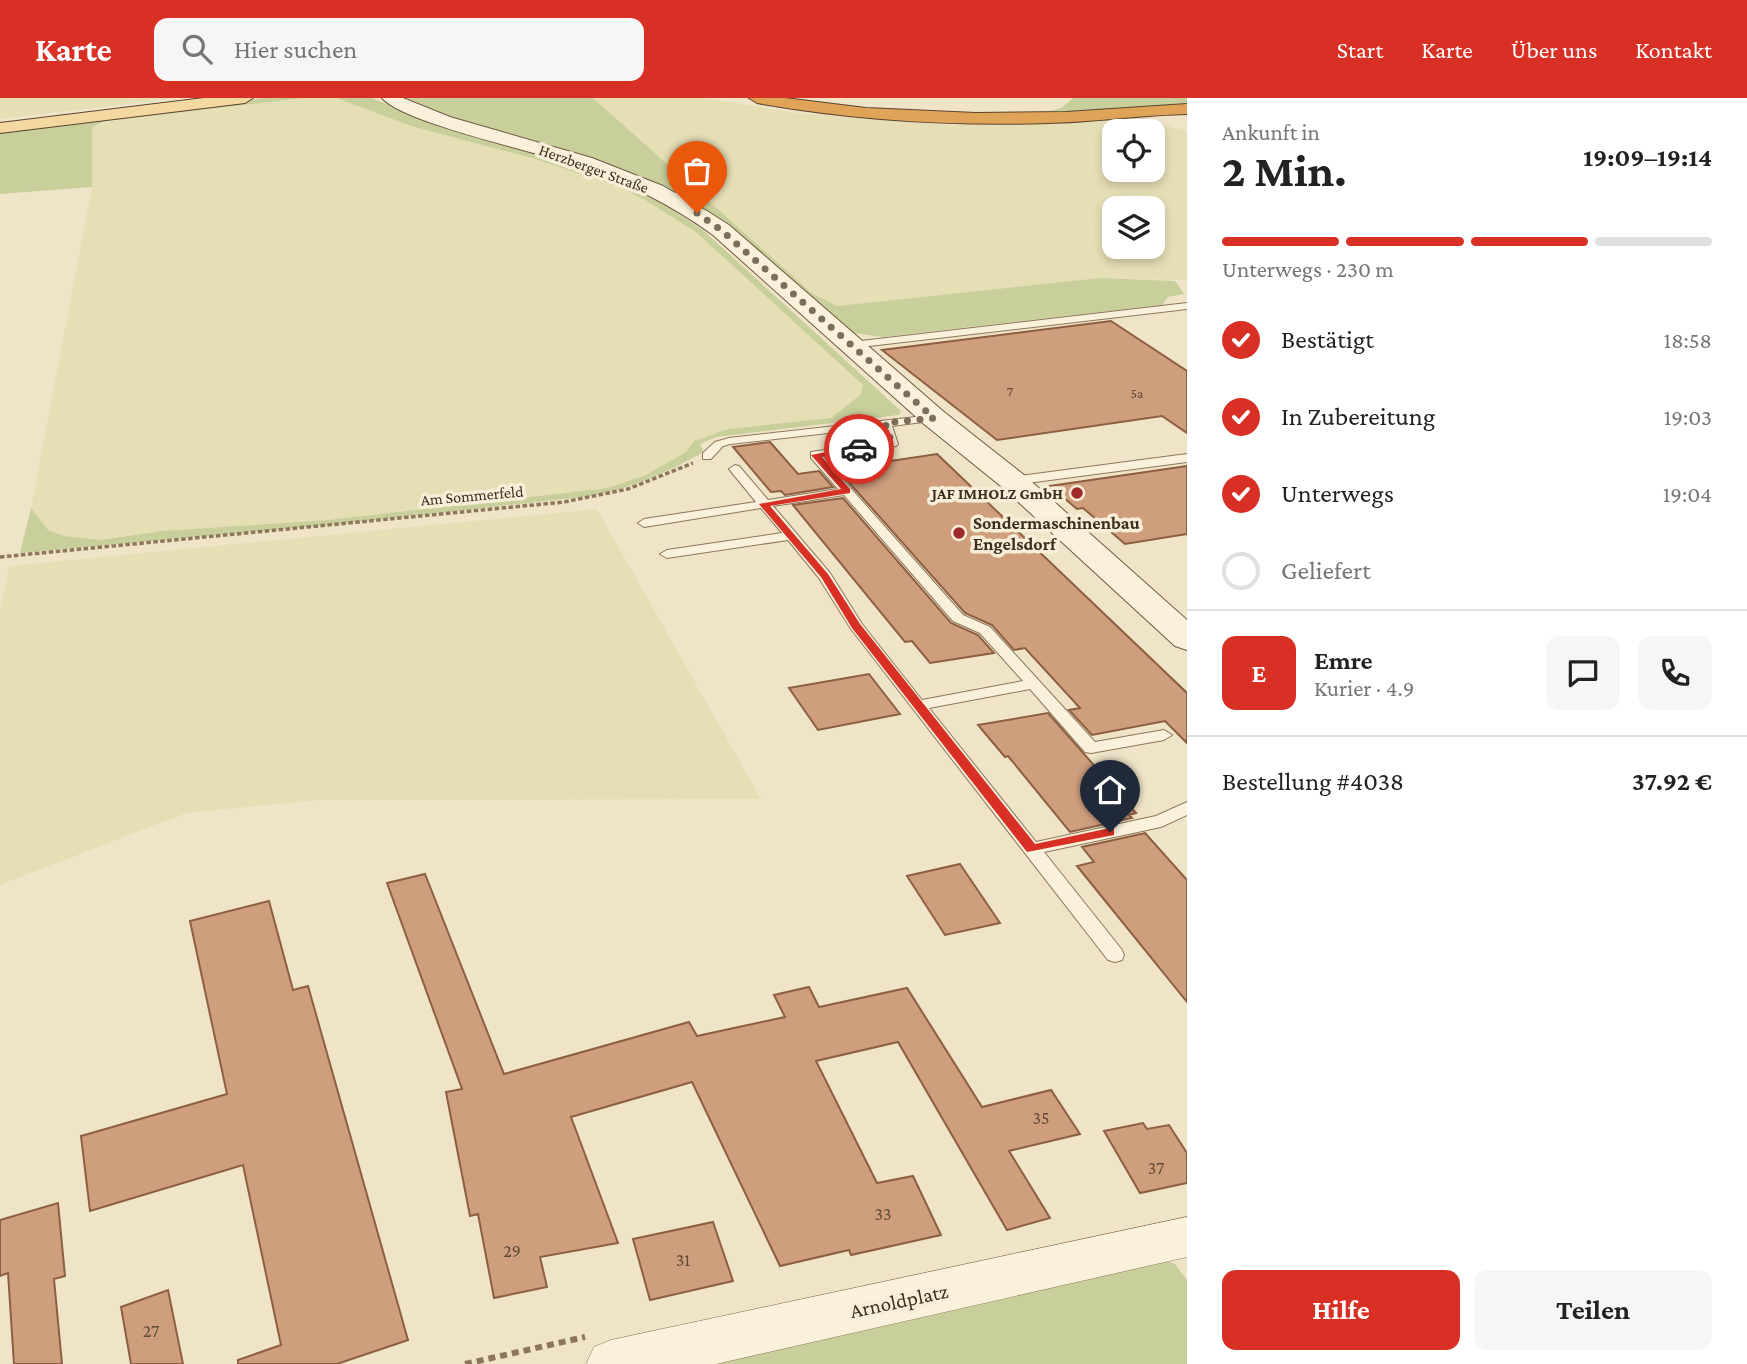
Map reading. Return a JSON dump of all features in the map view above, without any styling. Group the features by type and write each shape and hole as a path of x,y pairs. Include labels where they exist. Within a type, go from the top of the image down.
{"highway":[{"path":"757,98 890,114 993,117 1058,117 1187,109"},
{"path":"993,117 1041,111 1066,101"}],"main road":[{"path":"0,125 203,98"},
{"path":"0,125 245,98"},
{"name":"Herzberger Straße","path":"390,98 442,120 585,161 673,191 934,418 1013,481 1187,639"}],"street":[{"name":"Arnoldplatz","path":"611,1364 1185,1242"}],"lane":[{"path":"852,345 1187,306"},
{"path":"707,456 719,444 729,440 934,418"},
{"path":"885,423 892,444 816,455 958,618 985,630 1091,748 1164,735"},
{"path":"1013,481 1187,458"},
{"path":"735,469 825,576 856,626 1115,955"},
{"path":"644,523 847,491"},
{"path":"667,554 790,536"},
{"path":"919,705 1034,684"},
{"path":"1032,849 1161,821 1187,808"}],"path":[{"name":"Am Sommerfeld","path":"0,557 331,527 592,499 663,479 707,456"},
{"path":"507,1354 509,1364"}],"shaded area":[{"path":"0,98 176,98 0,119"},
{"path":"304,98 336,98 414,127 532,158 622,188 645,200 696,232 864,385 860,395 831,418 728,429 694,441 686,452 646,475 608,488 328,520 162,531 101,540 64,536 48,530 31,508 92,187 92,127 127,117"},
{"path":"593,98 704,98 796,113 945,125 1102,122 1102,182 1165,182 1165,126 1187,130 1187,280 1100,278 837,306 813,294"},
{"path":"597,509 761,799 318,800 186,813 0,885 0,613 9,566"}],"green space":[{"path":"265,98 304,98 106,121 92,127 92,187 0,194 0,131"},
{"path":"336,98 372,98 429,122 578,166 666,205 704,231 901,411 899,415 716,437 700,444 704,452 677,466 636,484 592,496 329,525 20,553 31,508 48,530 64,536 101,540 162,531 328,520 608,488 646,475 686,452 694,441 728,429 831,418 860,395 863,385 696,232 645,200 622,188 532,158 414,127"},
{"path":"396,98 593,98 813,294 837,306 1100,278 1175,281 1184,294 1168,297 1162,305 883,337 854,333 841,327 683,198 689,193 678,183 673,183 680,190 674,194 457,122"},
{"path":"1073,98 1187,98 1187,108 1039,114 1061,108"},
{"path":"1162,1260 1174,1263 1187,1280 1187,1364 709,1364"}],"building":[{"path":"1111,321 1187,371 1187,433 1162,416 997,440 882,350"},
{"path":"770,442 798,474 819,471 833,487 785,495 781,491 771,492 733,447"},
{"name":"Sondermaschinenbau Engelsdorf","path":"937,454 1187,693 1187,743 1165,721 1092,735 1069,710 1080,708 1025,648 1014,650 992,625 965,613 837,469"},
{"path":"1187,466 1187,534 1125,544 1083,508 1077,509 1050,486"},
{"path":"843,498 951,623 978,635 994,653 930,663 912,641 905,642 793,505"},
{"path":"869,674 900,714 818,730 789,688"},
{"path":"1048,713 1136,813 1129,815 1132,818 1070,832 1008,756 1005,757 978,725"},
{"path":"1145,833 1187,880 1187,1002 1077,866 1094,862 1082,847"},
{"path":"960,864 1000,923 945,935 907,876"},
{"path":"425,874 504,1074 689,1022 697,1036 785,1017 774,995 809,987 819,1007 907,988 982,1107 1051,1090 1080,1134 1009,1151 1050,1218 1007,1230 898,1042 816,1061 877,1183 913,1176 941,1235 851,1255 849,1250 780,1266 692,1082 571,1117 618,1243 540,1257 547,1287 494,1298 478,1214 470,1216 446,1092 462,1089 387,883"},
{"path":"269,901 293,990 308,986 408,1340 337,1364 238,1364 238,1360 281,1345 243,1165 90,1211 81,1136 227,1094 190,921"},
{"path":"1143,1123 1147,1129 1169,1125 1187,1153 1187,1183 1140,1193 1104,1131"},
{"path":"58,1203 65,1276 54,1279 62,1364 14,1364 8,1273 0,1276 0,1220"},
{"path":"713,1222 733,1281 650,1300 633,1239"},
{"path":"168,1290 183,1364 131,1364 121,1307"}],"way so far":[{"path":"697,213 721,230 934,418 885,423 892,444 859,449"}],"place":[{"name":"JAF IMHOLZ GmbH","path":"1077,493"},
{"name":"Sondermaschinenbau Engelsdorf","path":"959,533"}],"route":[{"path":"859,449 816,455 847,491 763,504 825,576 856,626 1032,849 1110,832"}]}
